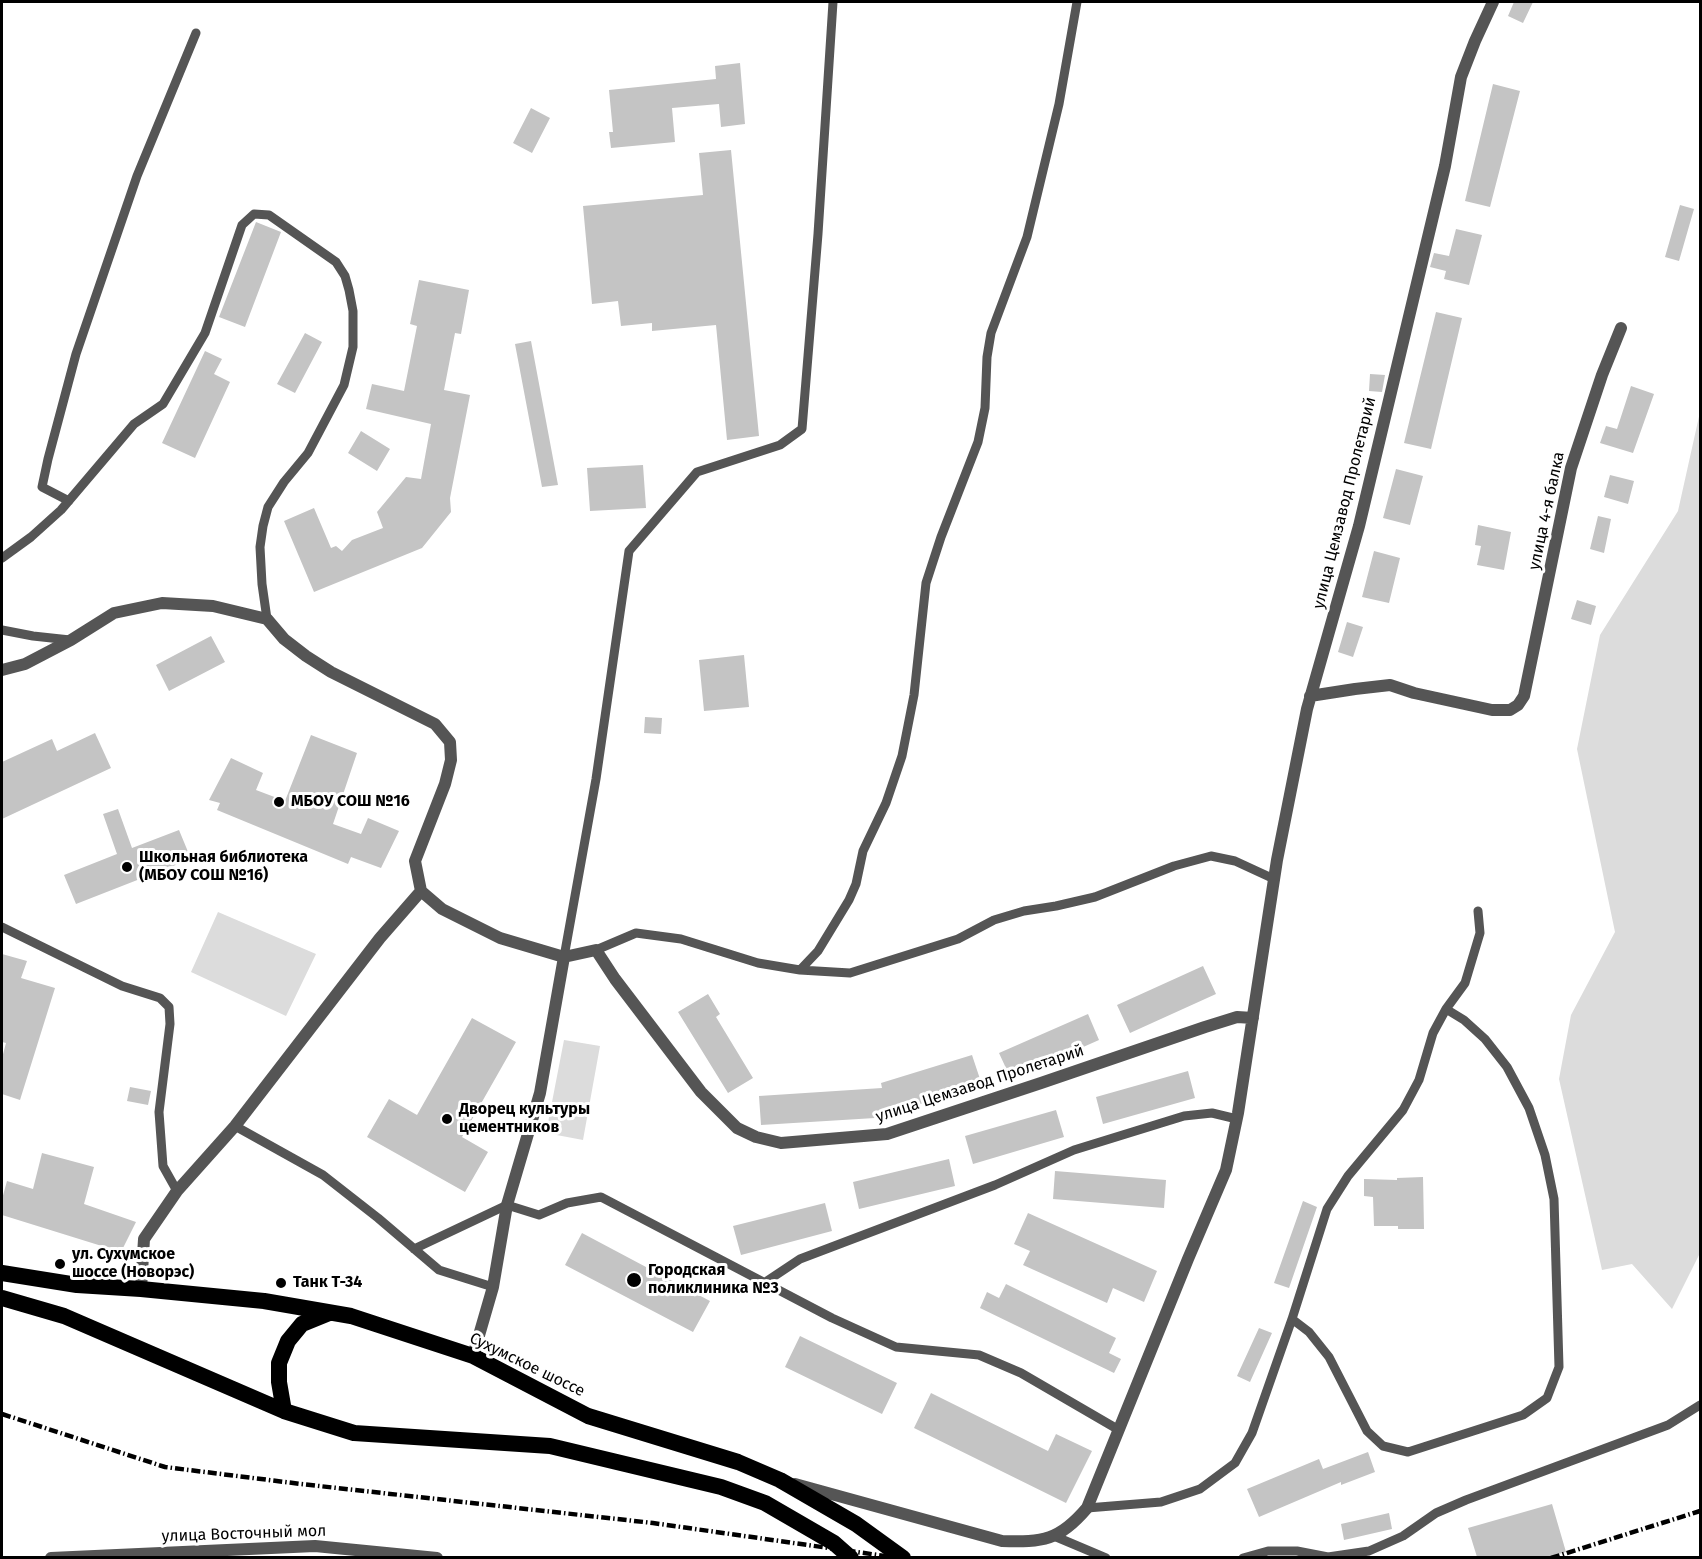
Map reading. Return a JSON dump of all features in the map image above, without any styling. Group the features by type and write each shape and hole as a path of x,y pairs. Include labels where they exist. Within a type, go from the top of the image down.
{"highway":[{"name":"Сухумское шоссе","path":"2,1273 77,1285 264,1300 351,1316 473,1356 588,1416 738,1462 780,1480 856,1524 903,1557"},
{"path":"2,1298 64,1316 284,1411 354,1432 550,1446 721,1487 765,1503 835,1550 851,1557"},
{"path":"284,1411 279,1382 279,1364 288,1341 302,1324 330,1312"}],"street":[{"name":"улица Цемзавод Пролетарий","path":"1054,1536 1072,1525 1087,1508 1226,1170 1237,1119 1274,879 1310,696 1357,534 1445,166 1461,77 1493,2"},
{"name":"улица 4-я балка","path":"1310,696 1390,685 1414,693 1492,710 1510,710 1518,705 1524,696 1571,468 1602,375 1621,328"},
{"path":"2,670 25,664 114,614 162,603 213,606 267,619 284,639 331,672 435,724 450,742 452,760 445,784 415,861 421,891 442,909 500,938 564,957 596,950"},
{"path":"141,1289 144,1239 177,1191 235,1126 380,938 421,891"},
{"name":"улица Цемзавод Пролетарий","path":"596,950 615,979 701,1092 737,1128 756,1137 781,1143 887,1134 1205,1027 1237,1017 1253,1018"},
{"path":"473,1356 493,1287 507,1205 540,1093 564,957"},
{"path":"780,1480 1002,1541 1030,1542 1054,1536"},
{"name":"улица Восточный мол","path":"51,1557 315,1546 437,1557"}],"lane":[{"path":"564,957 596,779 629,551 697,472 780,445 802,429 818,234 833,2"},
{"path":"800,970 818,951 849,900 863,851 886,803 902,756 914,695 926,583 941,537 978,442 985,408 987,357 991,333 1028,237 1059,104 1077,2"},
{"path":"69,501 42,487 67,385 137,176 196,33"},
{"path":"2,558 31,537 61,510 134,424 163,404 205,333 242,225 254,214 269,215 336,262 345,276 353,311 353,347 344,385 308,453 284,482 268,507 260,547 267,619"},
{"path":"2,630 71,640"},
{"path":"596,950 636,933 681,939 758,963 800,970 850,973 958,939 994,920 1024,911 1095,897 1174,866 1211,856 1235,861 1274,879"},
{"path":"1087,1508 1161,1502 1200,1489 1235,1463 1252,1433 1292,1320 1327,1209 1348,1176 1403,1110 1419,1080 1433,1033 1446,1009 1465,983 1480,933 1478,911"},
{"path":"2,927 122,986 160,998 169,1007 170,1023 159,1112 163,1166 177,1191"},
{"path":"1292,1320 1309,1332 1329,1357 1367,1431 1383,1446 1408,1452 1523,1415 1547,1398 1558,1367 1554,1199 1545,1155 1529,1108 1507,1067 1485,1039 1464,1020 1446,1009"},
{"path":"764,1283 800,1259 995,1185 1074,1150 1184,1116 1212,1113 1237,1119"},
{"path":"235,1126 323,1175 440,1270 493,1287"},
{"path":"414,1249 507,1205 539,1215 567,1203 601,1197 832,1318 896,1347 979,1355 1021,1372 1119,1430"},
{"path":"1243,1557 1268,1551 1328,1557 1369,1551 1403,1536 1436,1513 1668,1425 1701,1405"},
{"path":"1054,1536 1106,1557"}],"shaded area":[{"path":"1700,412 1700,1253 1672,1309 1632,1264 1602,1270 1559,1079 1571,1015 1615,932 1577,749 1600,635 1678,511"},
{"path":"218,912 316,954 286,1016 191,972"},
{"path":"564,1040 600,1046 583,1140 546,1133"}],"building":[{"path":"1514,2 1533,2 1523,23 1508,16"},
{"path":"740,63 745,124 721,127 719,104 672,108 675,142 611,148 609,132 613,132 609,90 716,79 715,66"},
{"path":"1493,84 1520,91 1490,207 1465,201"},
{"path":"531,108 550,118 532,153 513,143"},
{"path":"731,150 759,436 727,440 716,325 652,331 652,323 621,326 618,301 592,304 583,206 703,195 699,153"},
{"path":"1680,205 1694,209 1679,261 1665,257"},
{"path":"256,222 281,232 245,327 219,317"},
{"path":"1456,229 1482,235 1469,285 1444,279 1446,271 1430,267 1434,253 1449,256"},
{"path":"419,280 469,290 461,334 455,333 444,390 470,395 450,498 451,512 422,548 314,592 284,521 314,508 331,548 336,546 342,551 352,540 383,528 377,512 406,477 421,479 431,424 366,409 372,384 404,391 417,326 410,324"},
{"path":"1436,312 1462,318 1431,449 1404,443"},
{"path":"305,333 322,342 295,393 277,384"},
{"path":"531,341 558,485 542,487 515,344"},
{"path":"205,351 222,359 214,374 230,382 195,458 162,443"},
{"path":"1370,374 1385,375 1382,392 1369,391"},
{"path":"1631,386 1654,394 1633,453 1600,443 1606,426 1617,429"},
{"path":"361,431 390,449 377,471 348,453"},
{"path":"643,465 646,508 590,511 587,468"},
{"path":"1396,469 1423,476 1410,525 1383,518"},
{"path":"1610,475 1634,481 1628,504 1604,497"},
{"path":"1598,516 1611,519 1604,553 1590,549"},
{"path":"1478,525 1511,532 1504,570 1477,565 1481,546 1475,545"},
{"path":"1374,551 1400,558 1389,603 1362,597"},
{"path":"1577,600 1596,606 1591,625 1571,619"},
{"path":"1347,622 1363,627 1353,657 1338,652"},
{"path":"211,636 225,662 169,691 156,665"},
{"path":"744,655 749,707 704,711 699,660"},
{"path":"645,717 662,718 661,734 644,733"},
{"path":"95,733 111,768 2,819 2,762 52,739 57,751"},
{"name":"МБОУ СОШ №16","path":"311,735 357,753 333,824 361,834 368,818 399,831 381,868 351,857 348,864 217,810 220,803 209,800 231,758 263,773 256,790 285,801"},
{"name":"Школьная библиотека (МБОУ СОШ №16)","path":"118,809 132,848 179,830 191,859 76,904 64,875 117,854 103,814"},
{"path":"2,954 27,961 21,978 55,988 20,1100 2,1094 2,1058 6,1043 2,1042"},
{"path":"1203,966 1216,994 1130,1033 1117,1005"},
{"path":"708,994 720,1014 716,1017 753,1078 728,1093 678,1012"},
{"path":"1088,1014 1099,1040 1011,1079 999,1053"},
{"path":"472,1018 516,1042 462,1137 488,1152 465,1192 367,1137 389,1099 417,1115"},
{"path":"972,1055 982,1085 875,1118 761,1125 759,1096 882,1088 881,1083"},
{"path":"1188,1071 1195,1098 1103,1124 1096,1097"},
{"path":"130,1087 151,1091 148,1105 127,1101"},
{"path":"1056,1110 1064,1137 973,1164 965,1136"},
{"path":"42,1153 94,1167 84,1204 136,1222 121,1252 2,1215 2,1199 7,1181 33,1189"},
{"path":"949,1159 955,1186 859,1209 853,1182"},
{"path":"1055,1171 1166,1180 1164,1208 1053,1199"},
{"path":"1423,1177 1424,1229 1374,1226 1373,1197 1364,1196 1364,1179 1397,1180 1397,1178"},
{"path":"1303,1201 1317,1207 1289,1288 1274,1283"},
{"path":"825,1203 832,1231 741,1255 733,1226"},
{"path":"1028,1213 1157,1271 1144,1302 1113,1288 1107,1303 1023,1265 1030,1251 1014,1244"},
{"path":"582,1233 710,1301 693,1332 565,1265"},
{"path":"1006,1284 1116,1338 1109,1353 1121,1359 1114,1373 980,1308 987,1292 999,1298"},
{"path":"1259,1328 1272,1333 1250,1382 1237,1376"},
{"path":"800,1336 897,1383 882,1414 785,1367"},
{"path":"931,1393 1048,1451 1056,1434 1092,1451 1066,1503 914,1428"},
{"path":"1368,1452 1375,1472 1341,1485 1341,1482 1259,1517 1247,1489 1319,1459 1323,1469"},
{"path":"1552,1504 1566,1552 1548,1557 1477,1557 1468,1528"},
{"path":"1389,1513 1392,1529 1344,1540 1341,1524"}],"railway":[{"path":"2,1414 165,1467 653,1523 899,1558"},
{"path":"1551,1558 1700,1511"}],"place":[{"name":"МБОУ СОШ №16","path":"279,802"},
{"name":"Школьная библиотека (МБОУ СОШ №16)","path":"127,867"},
{"name":"Дворец культуры цементников","path":"447,1119"},
{"name":"ул. Сухумское шоссе (Новорэс)","path":"60,1264"},
{"name":"Городская поликлиника №3","path":"634,1280"},
{"name":"Танк Т-34","path":"281,1283"}]}
